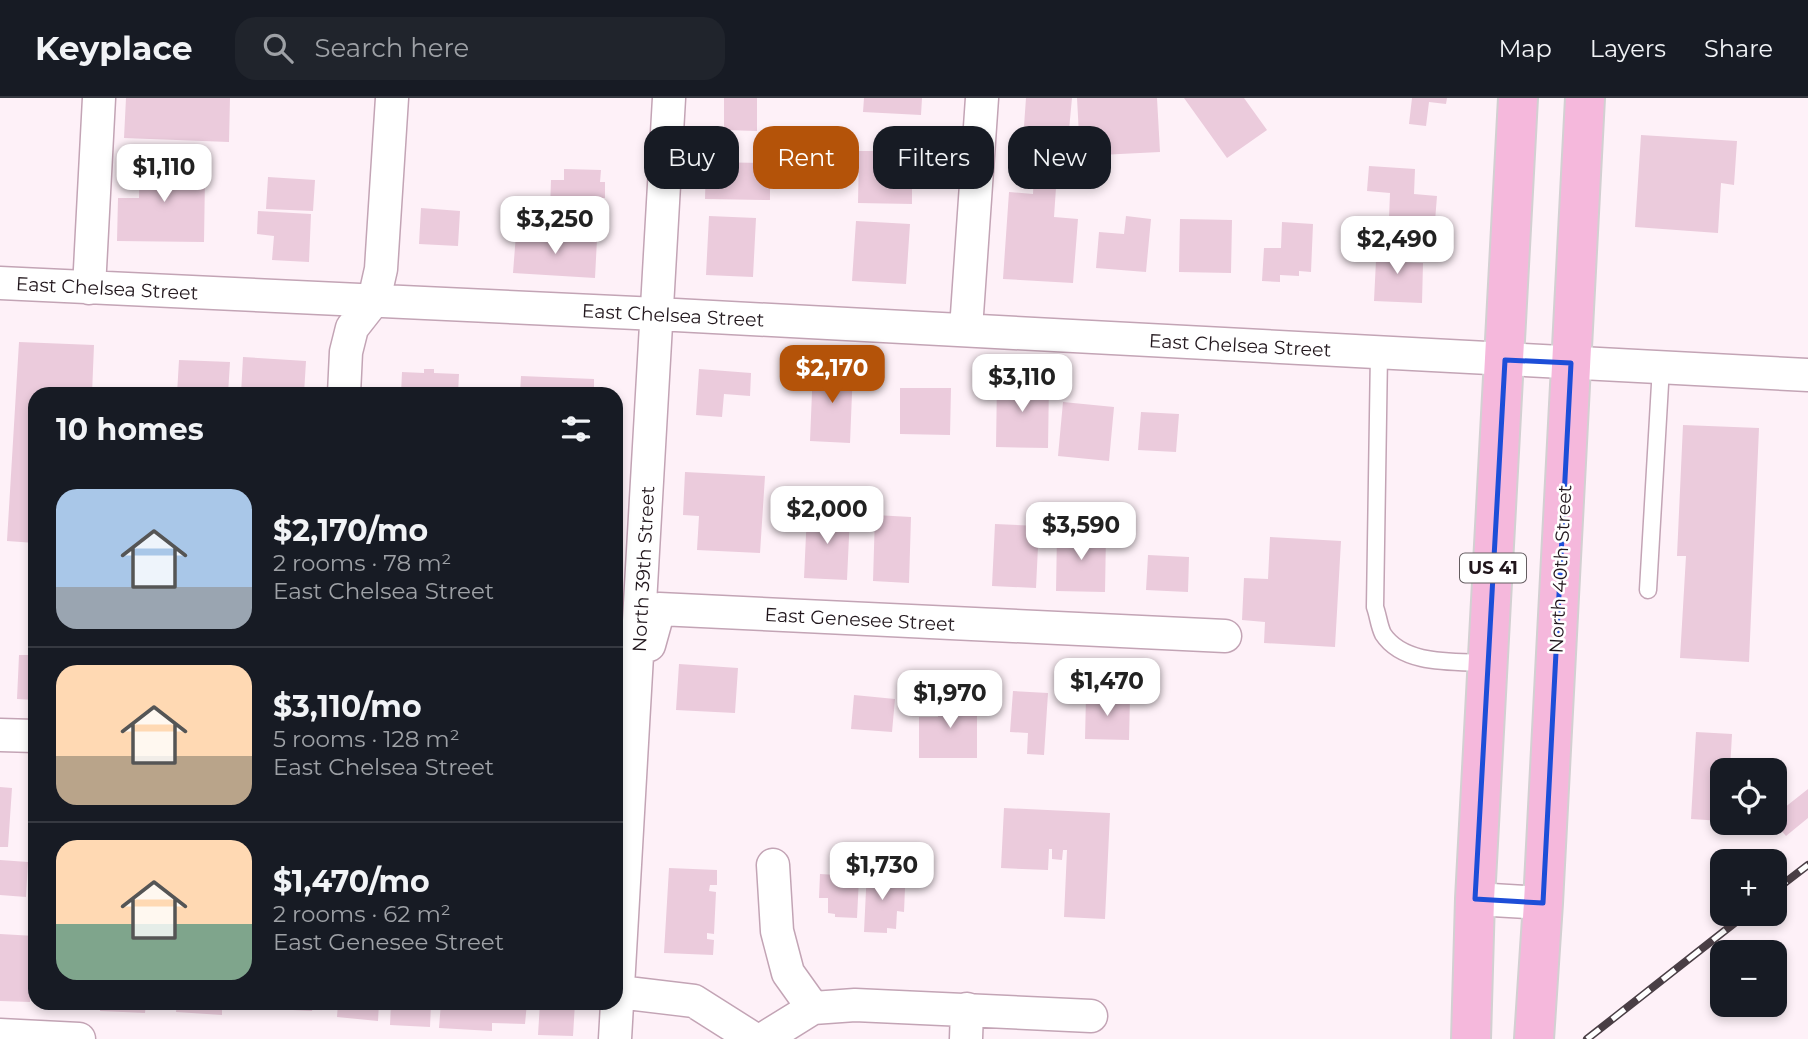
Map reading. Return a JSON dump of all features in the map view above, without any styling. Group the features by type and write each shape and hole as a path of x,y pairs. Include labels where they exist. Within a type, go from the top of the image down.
{"main road":[{"name":"US 41","path":"1471,1039 1475,899 1518,98"},
{"name":"North 40th Street","path":"1534,1039 1585,98"}],"street":[{"path":"89,288 99,98"},
{"path":"344,387 346,352 352,328 374,300 381,269 392,98"},
{"name":"North 39th Street","path":"623,920 669,98"},
{"path":"966,330 982,98"},
{"name":"East Chelsea Street","path":"0,284 657,314 1808,374"},
{"name":"East Genesee Street","path":"623,747 636,687 659,609 1225,636"},
{"path":"0,735 28,737"},
{"path":"773,865 777,931 789,973 813,1008"},
{"path":"1475,899 1543,903"},
{"path":"623,992 694,1001 754,1039"},
{"path":"763,1039 813,1008 855,1004 967,1024 1091,1016"},
{"name":"North 39th Street","path":"615,1039 617,1010"},
{"path":"0,1035 79,1039"}],"lane":[{"path":"1379,353 1375,607 1383,633 1399,650 1429,660 1488,663"},
{"path":"1648,590 1661,367"}],"highlighted area":[{"path":"1505,360 1571,363 1543,903 1475,899"}],"building":[{"path":"126,98 230,98 229,142 124,138"},
{"path":"724,98 757,98 757,126 753,126 753,131 739,130 739,126 724,126"},
{"path":"864,98 922,98 921,115 863,112"},
{"path":"1026,98 1072,98 1069,126 1024,126"},
{"path":"1077,98 1157,98 1160,152 1111,154 1111,126 1079,126"},
{"path":"1184,98 1244,98 1267,130 1227,158"},
{"path":"1412,98 1447,98 1446,104 1429,102 1426,126 1409,124"},
{"path":"1641,135 1737,141 1734,185 1721,183 1718,233 1635,227"},
{"path":"859,151 873,151 873,189 912,189 912,204 858,203"},
{"path":"140,155 183,156 183,177 205,177 204,242 117,241 118,198 139,198"},
{"path":"739,163 753,163 753,189 770,189 770,200 705,199 705,189 739,189"},
{"path":"1369,166 1415,169 1414,194 1437,196 1435,221 1389,218 1390,193 1367,191"},
{"path":"564,169 601,170 600,182 605,182 605,198 599,198 598,213 550,211 551,180 564,180"},
{"path":"268,177 315,180 313,211 266,209"},
{"path":"1033,189 1056,189 1054,217 1078,219 1073,283 1003,279 1009,192 1033,194"},
{"path":"421,208 460,211 458,246 419,244"},
{"path":"258,211 311,214 309,262 272,260 274,236 257,234"},
{"path":"709,216 756,218 753,277 706,275"},
{"path":"1126,216 1151,219 1146,272 1096,268 1099,232 1124,234"},
{"path":"1180,219 1232,220 1231,273 1179,272"},
{"path":"856,221 910,224 906,284 852,281"},
{"path":"1282,222 1313,224 1311,272 1299,271 1299,276 1280,275 1280,282 1262,281 1264,248 1281,248"},
{"path":"516,234 597,239 595,278 513,273"},
{"path":"1377,240 1401,242 1400,262 1423,263 1422,303 1374,301"},
{"path":"19,342 94,345 92,387 28,387 28,542 7,541"},
{"path":"243,357 306,361 304,387 241,387"},
{"path":"179,360 230,362 228,387 177,387"},
{"path":"813,368 853,369 850,443 810,441"},
{"path":"424,369 434,369 434,373 459,374 458,387 401,387 402,372 424,373"},
{"path":"699,369 751,373 750,396 724,394 722,417 696,415"},
{"path":"521,376 594,379 594,387 520,387"},
{"path":"997,381 1049,382 1048,448 996,447"},
{"path":"900,388 951,388 950,435 900,434"},
{"path":"1063,402 1114,407 1109,461 1058,456"},
{"path":"1141,412 1179,414 1176,452 1138,450"},
{"path":"1683,425 1759,428 1749,662 1680,658 1686,556 1677,556"},
{"path":"685,472 765,476 760,553 697,550 699,516 683,515"},
{"path":"807,513 850,515 847,580 804,578"},
{"path":"875,515 911,517 909,583 873,581"},
{"path":"995,524 1039,526 1036,588 992,586"},
{"path":"1057,533 1106,534 1105,592 1056,591"},
{"path":"1270,537 1341,541 1335,647 1264,643 1265,622 1242,620 1244,578 1268,579"},
{"path":"1148,555 1189,557 1188,592 1146,590"},
{"path":"19,655 28,655 28,700 17,699"},
{"path":"679,664 738,668 735,713 676,710"},
{"path":"1013,691 1048,693 1044,755 1027,754 1028,733 1010,732"},
{"path":"854,695 895,699 892,732 851,729"},
{"path":"1086,696 1130,697 1129,740 1085,739"},
{"path":"938,697 977,697 977,758 919,758 919,717 938,717"},
{"path":"1696,732 1732,734 1731,758 1710,758 1710,820 1691,819"},
{"path":"0,787 12,788 8,847 0,847"},
{"path":"1808,789 1808,818 1786,836 1787,835 1787,806"},
{"path":"1004,808 1110,813 1105,919 1064,917 1067,850 1063,850 1062,860 1052,859 1052,849 1049,849 1048,870 1001,868"},
{"path":"838,857 860,858 857,918 835,917 835,914 828,913 828,898 819,898 820,874 837,875"},
{"path":"0,860 28,862 26,897 0,895"},
{"path":"669,868 717,870 717,885 710,885 709,891 716,892 714,934 707,933 707,939 714,940 713,955 664,953"},
{"path":"867,869 890,870 889,887 905,888 904,912 897,911 896,929 887,928 887,933 864,932"},
{"path":"0,934 28,936 28,1002 0,1001"},
{"path":"100,1010 145,1010 145,1013"},
{"path":"222,1010 222,1015 176,1012"},
{"path":"338,1010 379,1010 378,1021 337,1017"},
{"path":"391,1010 431,1010 430,1027 390,1025"},
{"path":"440,1010 526,1010 525,1024 492,1023 492,1031 439,1028"},
{"path":"540,1010 575,1010 573,1036 538,1035"}],"railway":[{"path":"1787,881 1808,865"},
{"path":"1587,1039 1731,926"}]}
